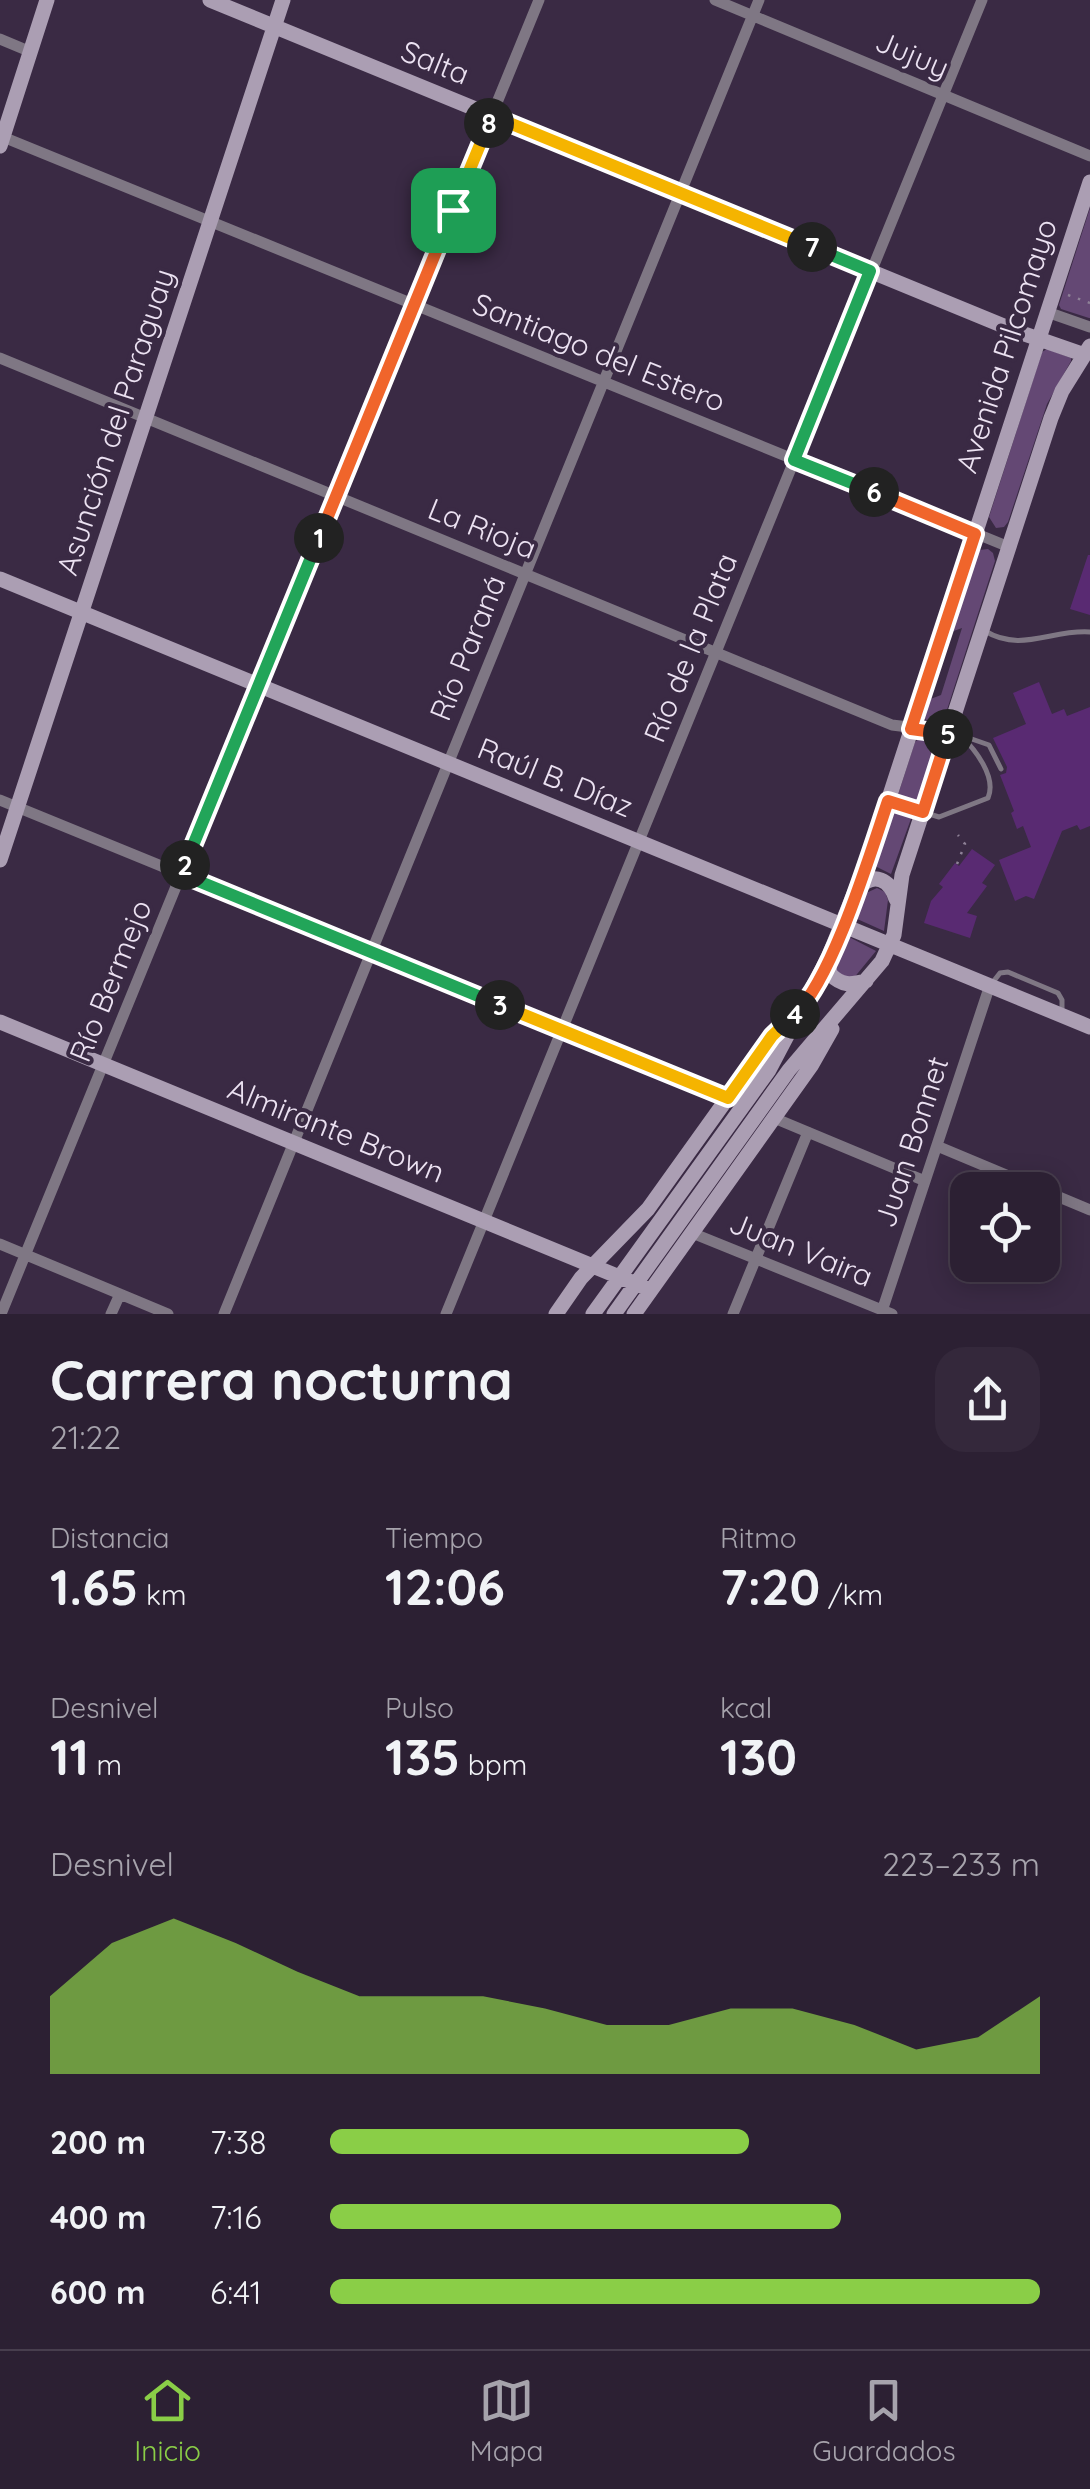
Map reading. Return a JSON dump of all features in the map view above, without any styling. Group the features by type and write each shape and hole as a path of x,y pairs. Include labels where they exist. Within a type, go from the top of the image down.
{"main road":[{"path":"1,141 47,0"},
{"name":"Salta","path":"210,0 1038,339 1087,350"},
{"name":"Asunción del Paraguay","path":"0,860 283,0"},
{"name":"Avenida Pilcomayo","path":"594,1314 768,1070 828,958 888,801 1090,182"},
{"path":"634,1314 644,1286 782,1080 866,981 890,945 897,903 923,812 954,734 982,630 1056,404 1087,350"},
{"name":"Raúl B. Díaz","path":"0,579 1090,1026"},
{"path":"856,893 866,881 879,879 890,886 897,903"},
{"path":"828,958 830,974 838,981 848,986 866,981"},
{"path":"556,1314 593,1266 648,1209 772,1036 807,1002"},
{"path":"614,1314 692,1233 814,1062 843,1008"},
{"name":"Almirante Brown","path":"0,1022 644,1286"}],"street":[{"name":"Río Bermejo","path":"1,1314 539,0"},
{"name":"Jujuy","path":"715,0 1090,156"},
{"name":"Río Paraná","path":"224,1314 759,0"},
{"name":"Río de la Plata","path":"446,1314 982,0"},
{"path":"0,39 30,52"},
{"name":"Santiago del Estero","path":"1,141 1009,547"},
{"path":"1048,312 1090,327"},
{"name":"La Rioja","path":"0,358 897,726 954,734"},
{"path":"0,800 728,1098"},
{"name":"Juan Bonnet","path":"885,1313 990,985"},
{"path":"774,1118 925,1181"},
{"path":"734,1314 808,1132"},
{"path":"937,1146 1090,1210"},
{"name":"Juan Vaira","path":"692,1233 885,1313"},
{"path":"0,1244 168,1314"},
{"path":"112,1314 120,1294"}],"lane":[{"path":"982,630 1020,644 1077,631 1090,632"},
{"path":"954,734 989,745 1001,769"},
{"path":"888,801 945,816 990,794 991,787 978,755 954,734"}],"path":[{"path":"1062,294 1090,303"},
{"path":"957,864 965,844 958,836"}],"shaded area":[{"path":"1090,208 1090,318 1089,318 1059,305"},
{"path":"1047,349 1071,361 1047,404 1008,522 996,528 989,517 1042,352"},
{"path":"988,549 995,561 944,719 933,726 924,718 928,700 941,695 962,628 951,632 975,556"},
{"path":"921,737 931,739 934,748 916,804 912,805 897,798 915,742"},
{"path":"896,808 911,812 912,816 891,874 875,866"},
{"path":"877,888 885,892 888,900 884,931 855,918 864,894"},
{"path":"849,937 876,951 853,979 837,973 836,963"}],"building":[{"path":"1090,555 1090,615 1070,609"},
{"path":"1039,682 1052,714 1064,709 1067,716 1090,707 1090,826 1080,830 1077,825 1062,831 1034,899 1026,896 1015,901 999,860 1031,847 1023,826 1017,829 1011,813 1014,811 1000,775 1006,773 1007,767 993,738 1026,724 1013,693"},
{"path":"972,849 995,865 982,883 987,886 967,913 977,916 970,938 924,923 931,901 943,887 939,884"}],"route":[{"path":"492,116 870,271 794,460 975,534 911,729 949,732 923,812 888,801 856,893 807,1002 772,1036 728,1098 181,874 453,210 492,116"}]}
